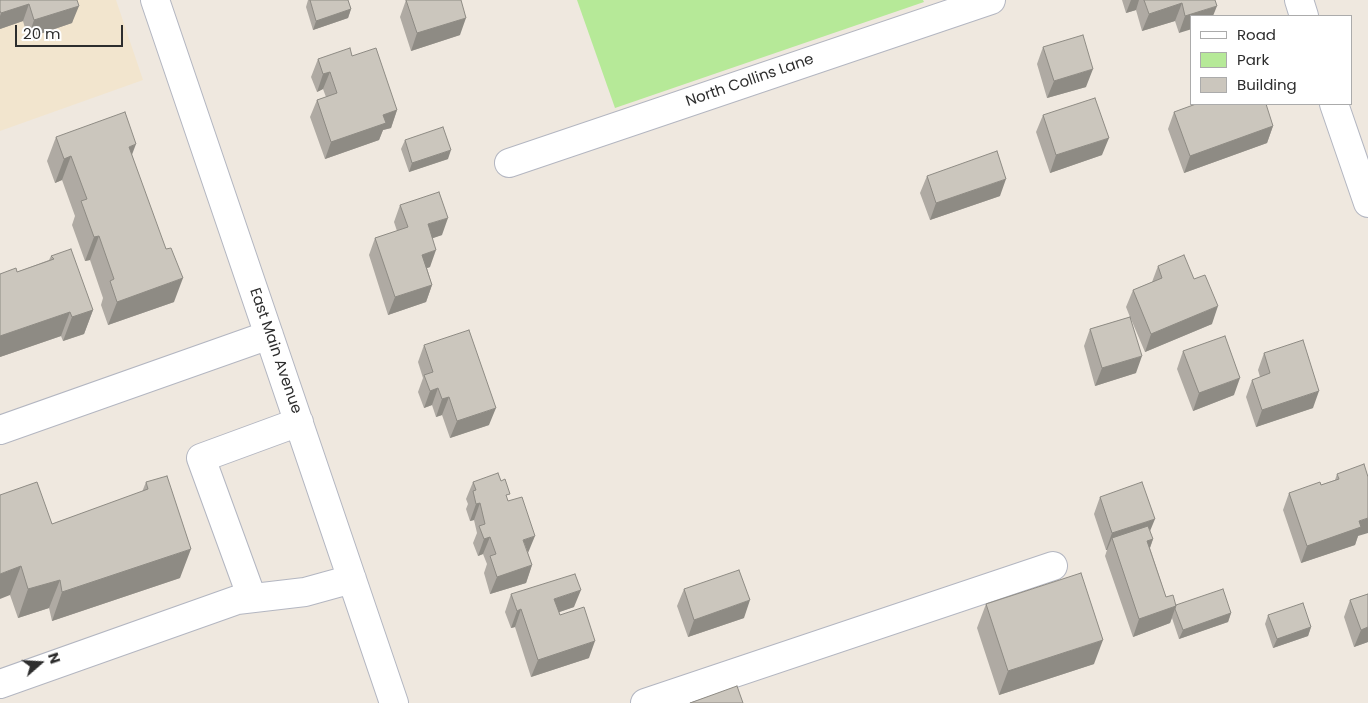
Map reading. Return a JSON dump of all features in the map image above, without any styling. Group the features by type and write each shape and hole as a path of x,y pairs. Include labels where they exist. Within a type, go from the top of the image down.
{"street":[{"name":"East Main Avenue","path":"155,0 394,703"},
{"name":"North Collins Lane","path":"509,163 991,0"},
{"path":"1299,0 1304,15"},
{"path":"1334,105 1368,203"},
{"path":"0,430 269,335"},
{"path":"252,598 200,458 298,422"},
{"path":"645,703 1053,566"},
{"path":"0,684 237,600 305,592 352,579"}],"shaded area":[{"path":"0,0 116,0 143,80 0,131"}],"green space":[{"path":"577,0 923,0 924,2 615,108"}],"building":[{"path":"0,0 77,0 79,6 34,20 29,4 1,13"},
{"path":"310,0 348,0 351,9 316,21"},
{"path":"406,0 461,0 466,18 417,33"},
{"path":"1144,0 1215,0 1217,6 1185,16 1182,3 1149,14"},
{"path":"1083,35 1093,69 1054,81 1043,47"},
{"path":"350,48 352,56 376,48 397,110 383,115 386,123 331,142 317,100 337,93 330,72 323,74 318,59"},
{"path":"1095,98 1109,138 1056,155 1043,115"},
{"path":"1193,105 1266,105 1273,126 1190,156 1174,112"},
{"path":"125,112 136,144 129,147 166,249 171,248 183,278 117,302 110,281 114,279 99,236 94,237 81,201 87,199 71,156 64,159 56,137"},
{"path":"443,127 451,150 412,163 405,140"},
{"path":"997,151 1006,179 936,203 927,176"},
{"path":"439,192 448,218 428,224 436,250 422,255 432,285 395,297 375,238 408,227 400,205"},
{"path":"71,249 93,310 72,317 70,312 0,336 0,274 16,268 17,272 54,259 51,256"},
{"path":"1184,255 1194,279 1205,275 1218,306 1151,334 1133,290 1162,278 1158,266"},
{"path":"1130,317 1142,356 1102,368 1090,329"},
{"path":"469,330 496,408 457,421 449,397 442,399 438,388 430,391 424,375 433,372 424,345"},
{"path":"1225,336 1240,378 1199,393 1183,351"},
{"path":"1303,340 1319,391 1262,410 1252,380 1270,373 1264,353"},
{"path":"1364,464 1368,477 1368,518 1359,521 1361,527 1307,546 1289,493 1320,482 1321,485 1339,479 1337,474"},
{"path":"498,473 501,481 505,479 510,494 506,495 508,501 522,497 535,536 523,540 532,565 497,577 490,556 496,554 490,537 484,539 479,526 485,524 480,503 476,504 473,491 476,490 473,482"},
{"path":"167,476 191,549 62,592 60,580 28,589 21,566 0,574 0,495 37,482 52,524 148,489 146,482"},
{"path":"1142,482 1155,519 1112,533 1100,497"},
{"path":"1148,526 1153,539 1147,541 1166,597 1173,595 1176,606 1139,619 1112,538"},
{"path":"739,570 750,600 694,620 684,589"},
{"path":"1081,573 1103,640 1008,671 986,604"},
{"path":"575,574 581,590 554,599 560,615 584,607 595,641 538,660 521,609 517,611 511,594"},
{"path":"1223,589 1231,613 1183,630 1175,609 1176,605"},
{"path":"1368,594 1368,627 1361,630 1350,600"},
{"path":"1303,603 1311,627 1277,639 1268,615"},
{"path":"737,686 743,703 690,703"}]}
